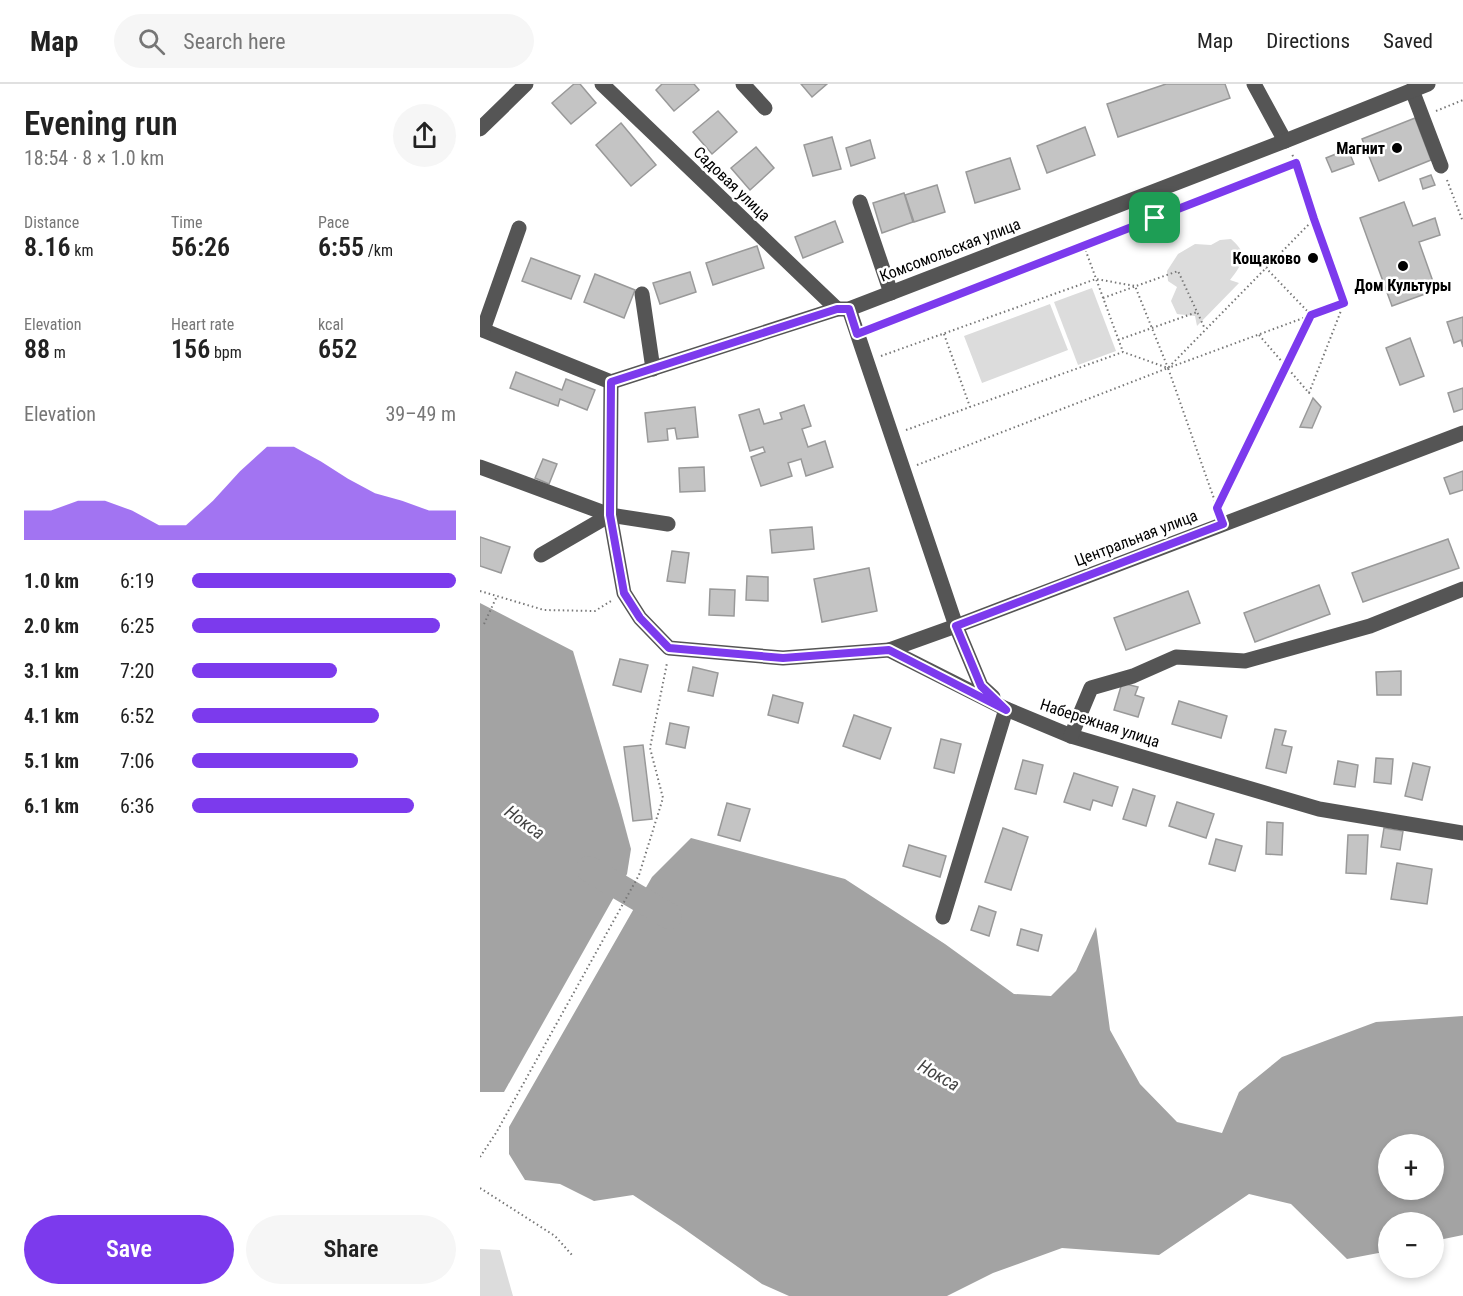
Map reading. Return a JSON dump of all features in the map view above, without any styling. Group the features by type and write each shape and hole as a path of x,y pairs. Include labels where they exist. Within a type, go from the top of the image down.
{"street":[{"path":"480,129 526,84"},
{"name":"Садовая улица","path":"602,84 843,309"},
{"path":"743,84 765,108"},
{"path":"1254,84 1285,141"},
{"path":"1420,86 1422,116 1441,166"},
{"name":"Комсомольская улица","path":"611,382 891,292 1285,141 1420,86"},
{"path":"860,202 891,292"},
{"path":"519,228 481,330 611,382 610,515 624,593 640,618 669,648 783,658 889,650"},
{"path":"642,294 653,369"},
{"path":"843,309 857,334 867,362 956,626 981,686 1006,710 943,917"},
{"name":"Центральная улица","path":"889,650 1463,433"},
{"path":"480,466 610,515 668,524"},
{"path":"541,555 610,515"},
{"path":"1071,736 1091,688 1133,675 1176,657 1245,661 1370,626 1463,589"},
{"name":"Набережная улица","path":"889,650 1006,710 1071,736 1319,809 1463,833"}],"path":[{"path":"1422,116 1463,100"},
{"path":"1259,334 1309,393 1344,303 1296,163 1285,141"},
{"path":"857,334 1296,163"},
{"path":"1441,166 1463,222"},
{"path":"1168,368 1314,219"},
{"path":"1084,246 1123,352"},
{"path":"1266,268 1311,315"},
{"path":"1103,298 1178,271 1206,330"},
{"path":"867,362 1096,279 1135,286"},
{"path":"1135,286 1168,368 1223,524"},
{"path":"904,470 1344,303"},
{"path":"1118,340 1197,312"},
{"path":"1217,508 1311,315"},
{"path":"944,334 970,407"},
{"path":"892,435 1123,352 1168,368"},
{"path":"480,591 544,610 595,611 624,593"},
{"path":"484,624 497,596"},
{"path":"480,1157 496,1133 639,875 663,798 650,748 669,648"},
{"path":"480,1188 555,1236 572,1255"}],"shaded area":[{"path":"1231,239 1241,250 1242,259 1230,280 1239,283 1197,326 1195,316 1177,314 1171,301 1177,287 1168,281 1167,271 1178,254 1195,244 1211,245 1220,240"},
{"path":"1092,288 1116,351 1078,365 1054,302"},
{"path":"1050,304 1068,350 982,383 964,336"},
{"path":"480,1249 500,1250 513,1296 480,1296"}],"water":[{"path":"480,603 573,651 631,849 627,874 504,1092 480,1092"},
{"path":"691,838 845,879 945,944 1014,994 1051,996 1076,971 1096,927 1110,1030 1140,1084 1177,1122 1222,1133 1239,1092 1282,1057 1376,1022 1463,1016 1463,1235 1444,1239 1444,1212 1378,1212 1378,1253 1347,1259 1291,1204 1249,1194 1159,1255 1062,1248 993,1273 947,1296 789,1296 762,1284 633,1195 594,1201 560,1184 525,1180 509,1154 509,1127 652,877"}],"building":[{"path":"574,84 580,84 596,103 571,124 552,103"},
{"path":"662,84 694,84 699,90 674,111 656,90"},
{"path":"801,84 827,84 812,97"},
{"path":"1166,84 1225,84 1230,98 1118,137 1107,104"},
{"path":"718,111 737,132 712,154 693,132"},
{"path":"1415,118 1431,160 1379,181 1362,139"},
{"path":"621,123 656,165 631,186 596,145"},
{"path":"1085,127 1095,155 1047,173 1037,146"},
{"path":"832,137 841,169 813,176 804,145"},
{"path":"870,140 875,158 851,166 846,148"},
{"path":"756,147 774,168 750,190 731,168"},
{"path":"1348,149 1354,164 1332,172 1326,158"},
{"path":"1010,158 1020,189 975,203 966,172"},
{"path":"1431,175 1435,185 1423,189 1420,179"},
{"path":"937,185 945,212 914,222 905,195"},
{"path":"904,193 913,222 882,233 873,203"},
{"name":"Дом Культуры","path":"1404,202 1413,226 1435,218 1440,235 1419,242 1436,290 1392,306 1360,218"},
{"path":"835,221 843,242 803,258 795,237"},
{"path":"757,246 764,268 713,285 706,263"},
{"path":"531,258 580,276 571,299 522,281"},
{"path":"690,272 696,292 660,304 653,283"},
{"path":"595,274 635,290 624,318 584,302"},
{"path":"1463,317 1463,347 1461,340 1454,343 1447,322"},
{"path":"1410,338 1424,376 1400,385 1386,348"},
{"path":"516,372 562,390 566,379 595,390 587,410 560,399 558,406 510,388"},
{"path":"1463,388 1463,409 1454,412 1448,393"},
{"path":"1313,398 1321,407 1312,428 1300,427"},
{"path":"804,405 811,426 802,429 808,447 825,441 833,467 806,476 801,459 788,463 792,476 761,486 751,457 765,452 763,447 750,451 739,415 759,409 764,424 782,419 780,413"},
{"path":"695,407 698,437 677,439 675,428 667,429 668,440 648,442 645,413"},
{"path":"543,459 557,464 549,484 535,478"},
{"path":"704,467 705,491 680,492 679,468"},
{"path":"1463,471 1463,490 1450,494 1444,478"},
{"path":"812,527 814,549 772,553 770,530"},
{"path":"480,537 510,547 501,573 480,566"},
{"path":"1448,539 1459,568 1363,602 1352,573"},
{"path":"672,551 689,553 685,583 667,581"},
{"path":"869,568 877,611 822,622 814,579"},
{"path":"747,576 768,577 768,601 746,600"},
{"path":"1319,585 1330,614 1255,642 1244,613"},
{"path":"710,589 735,590 734,616 709,615"},
{"path":"1188,591 1200,623 1126,650 1114,618"},
{"path":"620,659 648,665 641,692 613,685"},
{"path":"693,667 718,673 713,696 688,691"},
{"path":"1401,671 1401,695 1377,695 1376,672"},
{"path":"1122,683 1138,687 1135,695 1144,698 1138,717 1114,710"},
{"path":"773,695 803,703 798,723 768,715"},
{"path":"1179,701 1227,716 1221,738 1172,724"},
{"path":"854,715 891,728 880,759 843,746"},
{"path":"670,723 689,727 685,748 666,744"},
{"path":"1275,729 1286,731 1282,745 1292,747 1286,773 1266,768"},
{"path":"941,739 961,744 954,773 934,768"},
{"path":"643,745 652,819 633,821 624,747"},
{"path":"1376,758 1393,759 1391,784 1374,782"},
{"path":"1023,760 1043,765 1036,794 1015,789"},
{"path":"1338,761 1358,765 1355,787 1334,784"},
{"path":"1413,763 1430,767 1422,800 1405,796"},
{"path":"1074,773 1118,787 1112,806 1093,800 1090,810 1064,802"},
{"path":"1133,789 1155,796 1146,826 1123,819"},
{"path":"1177,802 1214,814 1206,838 1169,826"},
{"path":"727,803 750,809 740,841 718,835"},
{"path":"1267,822 1283,823 1282,855 1266,854"},
{"path":"1003,828 1028,837 1011,890 985,882"},
{"path":"1384,828 1403,831 1400,850 1381,847"},
{"path":"1348,835 1368,835 1366,874 1346,873"},
{"path":"1216,839 1242,846 1235,871 1209,864"},
{"path":"909,845 946,856 940,877 903,866"},
{"path":"1397,863 1432,869 1427,904 1391,899"},
{"path":"979,906 996,912 989,936 971,930"},
{"path":"1021,929 1042,935 1038,951 1017,945"}],"waterway":[{"name":"Нокса","path":"589,869 669,916"}],"place":[{"name":"Магнит","path":"1397,148"},
{"name":"Кощаково","path":"1313,258"},
{"name":"Дом Культуры","path":"1403,266"}],"route":[{"path":"1296,163 1344,303 1311,315 1217,508 1223,524 956,626 981,686 1006,710 889,650 783,658 669,648 640,618 624,593 610,515 611,382 837,309 849,309 857,334 1155,218 1296,163"}]}
